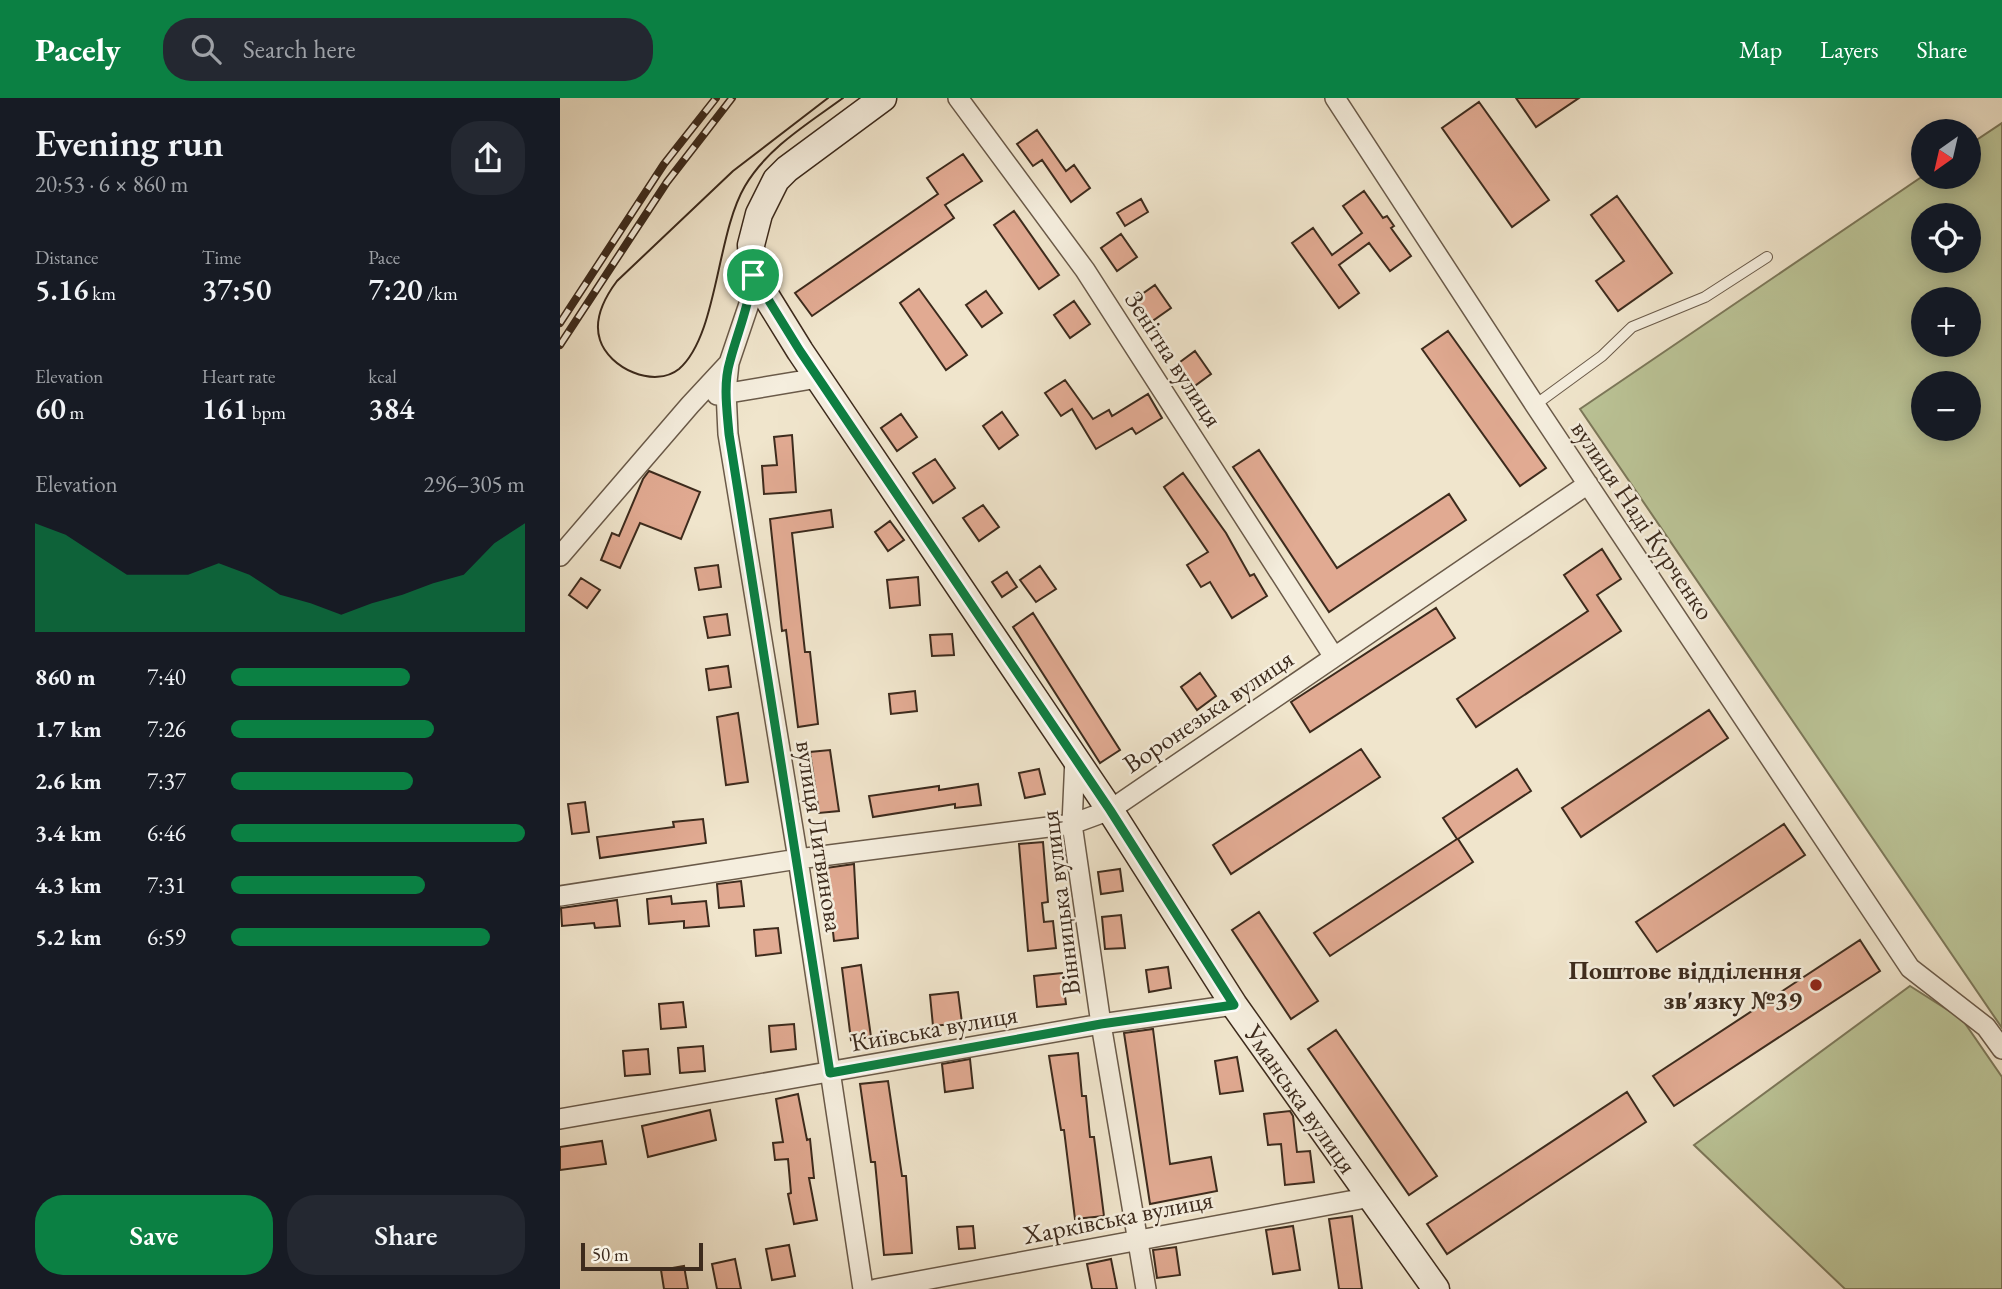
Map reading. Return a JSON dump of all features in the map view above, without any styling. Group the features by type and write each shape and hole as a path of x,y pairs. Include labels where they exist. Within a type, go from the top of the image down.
{"street":[{"path":"560,556 729,363 750,300 753,275 751,245 759,214 776,180 807,153 883,98"},
{"name":"Зенітна вулиця","path":"958,98 1085,270 1334,657"},
{"name":"вулиця Наді Курченко","path":"1335,98 1535,405 1910,968 1986,1027 2002,1049"},
{"name":"Уманська вулиця","path":"753,275 818,378 1110,810 1234,1005 1436,1289"},
{"name":"вулиця Литвинова","path":"729,363 726,391 731,447 798,859 863,1289"},
{"path":"690,405 726,391 818,378"},
{"name":"Воронезька вулиця","path":"560,896 798,859 1072,824 1110,810 1588,484"},
{"name":"Вінницька вулиця","path":"1075,758 1072,824 1101,1024 1140,1240 1146,1289"},
{"name":"Київська вулиця","path":"560,1119 1101,1024 1234,1005"},
{"name":"Харківська вулиця","path":"876,1289 1371,1197"}],"lane":[{"path":"1535,405 1602,356 1632,327 1705,297 1767,257"}],"green space":[{"path":"2002,123 2002,1028 1580,409 1911,184 1911,189 1981,189 1981,137"},
{"path":"1910,986 1962,1019 2002,1077 2002,1289 1845,1289 1694,1145"}],"building":[{"path":"1516,98 1579,98 1536,127"},
{"path":"1479,102 1549,200 1512,227 1442,128"},
{"path":"1037,130 1066,171 1074,165 1090,188 1071,202 1042,160 1033,166 1017,144"},
{"path":"963,154 982,181 945,205 954,218 812,316 795,293 938,194 927,178"},
{"path":"1364,191 1383,218 1387,216 1394,226 1391,228 1411,256 1390,271 1369,243 1339,265 1359,293 1339,308 1292,243 1313,228 1332,255 1362,233 1343,206"},
{"path":"1617,196 1672,273 1618,311 1596,281 1624,261 1591,215"},
{"path":"1141,199 1148,212 1125,226 1117,213"},
{"path":"1014,211 1059,275 1039,289 994,225"},
{"path":"1121,234 1137,257 1117,271 1101,248"},
{"path":"1155,285 1171,308 1151,322 1135,299"},
{"path":"919,289 967,355 946,370 900,303"},
{"path":"986,291 1002,313 982,327 966,305"},
{"path":"1074,301 1090,324 1070,338 1054,315"},
{"path":"1448,331 1546,468 1520,486 1422,349"},
{"path":"1195,351 1211,374 1192,388 1176,365"},
{"path":"1065,380 1093,419 1109,410 1112,416 1148,394 1162,418 1136,434 1132,428 1096,449 1072,409 1061,416 1045,393"},
{"path":"1002,412 1018,435 999,449 983,426"},
{"path":"901,414 917,437 897,451 881,428"},
{"path":"792,435 796,492 764,494 762,466 777,465 774,437"},
{"path":"1259,450 1337,568 1449,494 1466,520 1329,612 1233,467"},
{"path":"935,459 955,488 933,503 913,473"},
{"path":"649,471 700,492 681,539 640,523 620,568 601,560 612,533 619,536"},
{"path":"1183,473 1226,533 1250,576 1254,574 1267,596 1232,618 1210,582 1201,587 1187,565 1208,552 1164,487"},
{"path":"983,505 999,527 979,541 963,518"},
{"path":"831,510 833,527 792,533 805,652 810,652 818,724 798,727 786,630 782,631 770,519"},
{"path":"890,521 904,540 888,551 875,532"},
{"path":"1602,549 1621,579 1597,595 1621,631 1476,727 1457,699 1588,611 1564,575"},
{"path":"718,565 721,587 699,590 695,568"},
{"path":"1040,566 1056,589 1036,602 1020,580"},
{"path":"1007,572 1017,587 1002,597 992,582"},
{"path":"918,577 920,605 890,608 887,580"},
{"path":"581,578 600,590 587,608 569,595"},
{"path":"1436,608 1455,638 1310,732 1291,702"},
{"path":"1033,613 1120,750 1100,763 1013,627"},
{"path":"727,614 730,635 708,638 704,617"},
{"path":"952,634 954,655 932,656 930,635"},
{"path":"728,666 731,687 709,690 706,669"},
{"path":"1200,673 1216,696 1197,710 1181,687"},
{"path":"915,691 917,711 891,714 889,694"},
{"path":"1709,710 1728,738 1581,837 1562,808"},
{"path":"738,713 748,782 726,785 717,717"},
{"path":"1361,749 1380,777 1231,874 1213,845"},
{"path":"830,750 839,811 819,813 810,752"},
{"path":"1039,769 1045,794 1025,798 1019,773"},
{"path":"1517,769 1531,791 1458,839 1473,862 1330,956 1314,933 1457,839 1443,818"},
{"path":"978,784 981,805 955,808 955,804 873,817 869,796 939,786 939,790"},
{"path":"585,802 589,832 572,834 568,804"},
{"path":"703,819 706,843 600,858 597,837 674,827 673,822"},
{"path":"1784,824 1805,855 1657,952 1636,922"},
{"path":"1043,842 1048,902 1042,903 1044,922 1053,921 1056,948 1028,951 1019,844"},
{"path":"854,864 858,938 834,941 826,868"},
{"path":"1120,869 1123,891 1101,894 1098,872"},
{"path":"741,881 744,906 719,908 717,884"},
{"path":"671,896 672,904 706,901 709,926 684,928 684,921 649,924 647,899"},
{"path":"617,900 620,926 595,928 594,923 562,926 561,908"},
{"path":"1259,912 1318,1001 1291,1019 1232,930"},
{"path":"1121,915 1125,948 1105,949 1102,917"},
{"path":"778,928 781,953 756,956 754,930"},
{"path":"1860,940 1880,971 1674,1106 1653,1076"},
{"path":"861,965 871,1037 851,1040 842,968"},
{"path":"1168,967 1171,988 1149,992 1146,970"},
{"path":"1062,973 1066,1004 1037,1007 1034,976"},
{"path":"958,992 962,1023 933,1026 930,995"},
{"path":"683,1002 686,1027 661,1029 659,1004"},
{"path":"794,1024 796,1049 771,1052 769,1026"},
{"path":"1153,1029 1170,1164 1211,1157 1217,1191 1150,1204 1124,1033"},
{"path":"1336,1030 1437,1176 1409,1195 1308,1049"},
{"path":"703,1046 705,1071 680,1073 678,1048"},
{"path":"648,1049 650,1074 625,1076 623,1051"},
{"path":"1078,1053 1082,1096 1086,1096 1090,1137 1094,1137 1104,1216 1075,1219 1064,1130 1061,1130 1049,1056"},
{"path":"1237,1057 1243,1091 1220,1094 1215,1061"},
{"path":"970,1059 973,1088 945,1092 942,1064"},
{"path":"888,1081 902,1176 906,1176 912,1253 884,1255 875,1162 871,1162 860,1084"},
{"path":"1627,1092 1646,1122 1447,1254 1427,1224"},
{"path":"798,1094 807,1140 810,1139 814,1178 809,1178 817,1220 794,1224 788,1194 791,1193 788,1159 775,1160 773,1143 783,1142 776,1099"},
{"path":"710,1110 716,1140 648,1157 642,1126"},
{"path":"1290,1111 1293,1116 1297,1152 1310,1151 1314,1182 1285,1185 1281,1144 1268,1145 1264,1114"},
{"path":"602,1141 606,1164 560,1170 560,1147"},
{"path":"1352,1216 1362,1289 1339,1289 1329,1219"},
{"path":"973,1226 975,1248 959,1249 957,1227"},
{"path":"1293,1226 1300,1270 1273,1274 1266,1230"},
{"path":"789,1245 795,1276 772,1280 766,1249"},
{"path":"1176,1247 1180,1275 1157,1278 1153,1250"},
{"path":"735,1259 741,1289 717,1289 712,1264"},
{"path":"1111,1259 1117,1289 1092,1289 1087,1264"},
{"path":"684,1266 688,1289 664,1289 661,1270"}],"tram line":[{"path":"828,98 733,171 617,281 599,316 598,332 605,350 622,367 645,376 657,377 669,375 679,369 692,353 702,333 728,230 745,186 754,172 777,148 843,98"}],"railway":[{"path":"560,323 664,164 716,98"},
{"path":"560,345 667,182 732,98"}],"place":[{"name":"Поштове відділення зв'язку №39","path":"1816,985"}],"route":[{"path":"753,275 800,351 1110,810 1234,1005 1101,1024 830,1073 729,434 726,391 729,363 750,300 753,275"}]}
